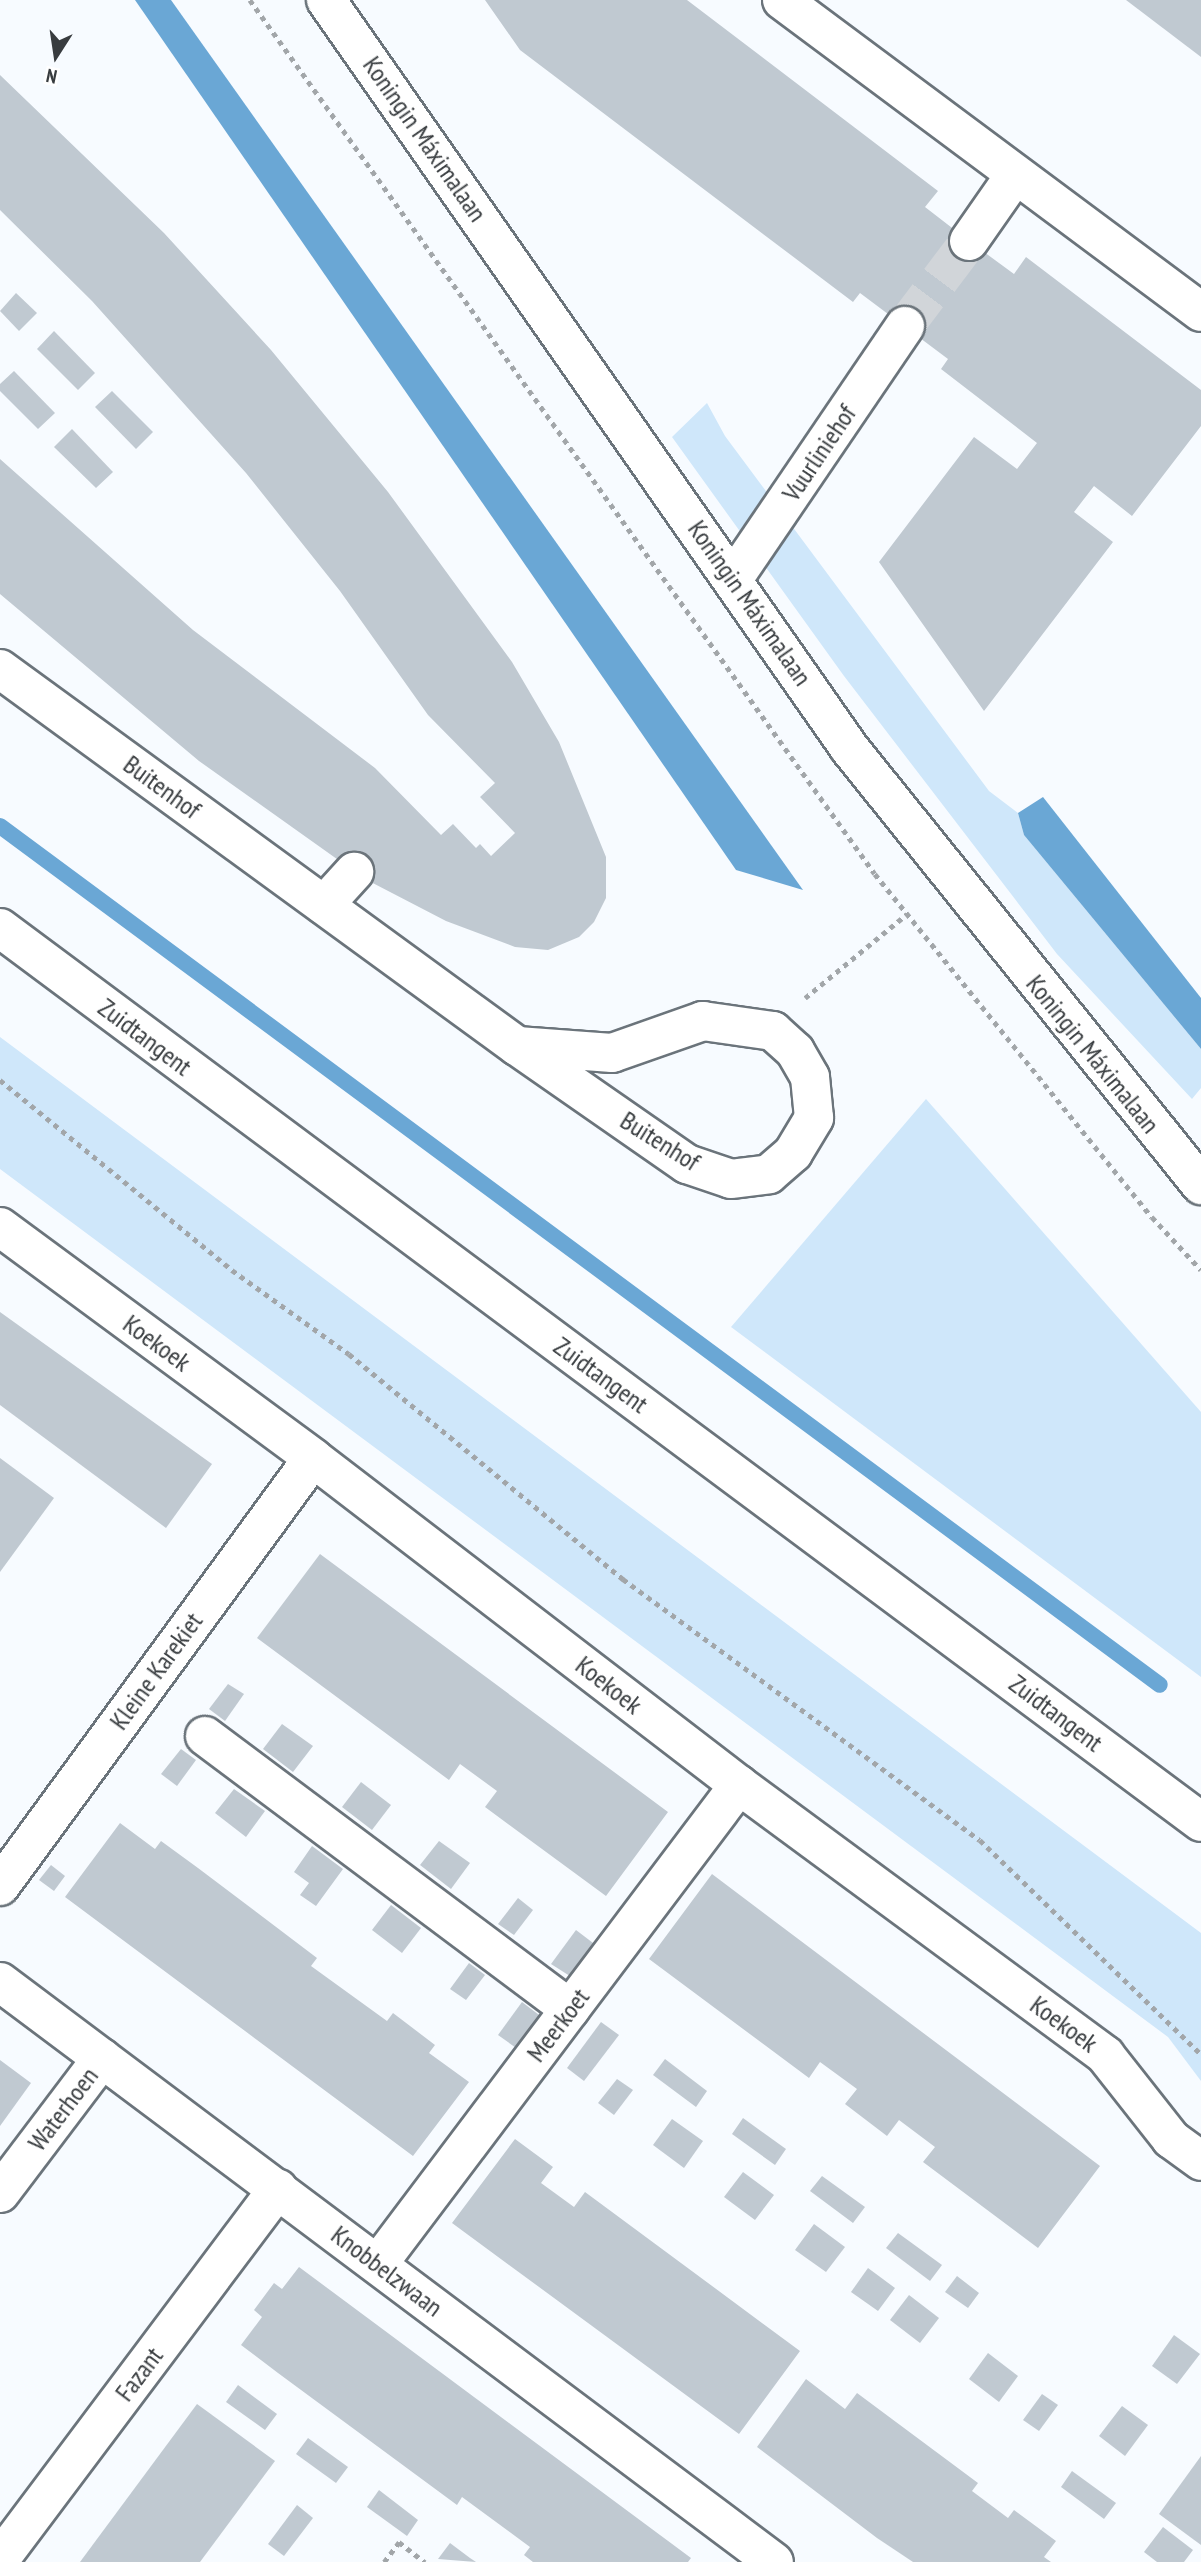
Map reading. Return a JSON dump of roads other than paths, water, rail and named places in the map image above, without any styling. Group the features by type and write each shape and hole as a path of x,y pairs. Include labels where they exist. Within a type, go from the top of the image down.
{"street":[{"name":"Koningin Máximalaan","path":"327,0 850,749 1201,1185"},
{"path":"782,0 1201,312"},
{"path":"969,241 1015,175"},
{"name":"Vuurliniehof","path":"733,579 905,326"},
{"name":"Buitenhof","path":"0,669 517,1046 687,1164 731,1179 769,1174 793,1153 814,1118 810,1077 795,1051 768,1030 704,1021 612,1053 517,1046"},
{"path":"324,905 354,872"},
{"name":"Zuidtangent","path":"0,928 1201,1822"},
{"name":"Koekoek","path":"0,1227 313,1458 738,1785 1105,2054 1171,2139 1201,2161"},
{"name":"Kleine Karekiet","path":"0,1886 313,1458"},
{"path":"205,1736 570,2008"},
{"name":"Meerkoet","path":"378,2264 738,1785"},
{"name":"Knobbelzwaan","path":"0,1982 378,2264 764,2559"},
{"name":"Waterhoen","path":"0,2193 102,2058"},
{"name":"Fazant","path":"0,2560 278,2189"}],"water":[{"path":"135,0 171,0 803,890 736,870"},
{"path":"1043,797 1201,998 1201,1049 1024,835 1018,813"}],"waterway":[{"path":"0,826 1160,1685"}],"tunnel":[{"path":"905,326 969,241"}]}
